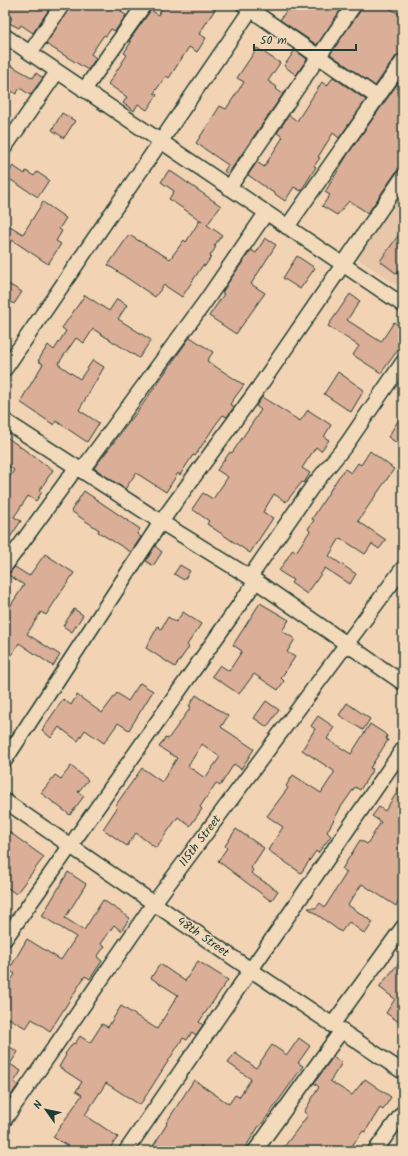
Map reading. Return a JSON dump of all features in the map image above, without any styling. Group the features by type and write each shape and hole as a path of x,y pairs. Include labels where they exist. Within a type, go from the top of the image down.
{"street":[{"path":"30,53 62,5"},
{"path":"84,90 144,5"},
{"path":"229,188 354,5"},
{"path":"5,369 250,7 377,97"},
{"path":"5,36 403,305"},
{"path":"287,227 403,61"},
{"path":"5,147 58,72"},
{"path":"5,760 160,522 247,404 403,177"},
{"path":"5,566 205,302 266,213"},
{"path":"5,939 253,579 312,487 346,445 403,362"},
{"path":"5,420 160,522 253,579 403,683"},
{"name":"115th Street","path":"5,1119 154,903 403,568"},
{"path":"126,1151 403,748"},
{"name":"48th Street","path":"5,801 251,970 403,1072"},
{"path":"255,1151 403,927"},
{"path":"375,1151 403,1112"}],"shaded area":[{"path":"403,189 403,289 355,257"}],"building":[{"path":"5,5 52,5 33,33 21,25 19,28 9,23 12,18 5,14"},
{"path":"70,5 125,5 121,12 126,15 115,31 111,29 106,36 104,35 91,54 96,58 88,70 46,44"},
{"path":"164,5 218,5 199,34 206,38 197,52 189,47 169,78 166,76 154,93 157,95 147,110 138,104 134,111 123,103 127,97 108,84 127,55 124,53 131,42 129,41 151,10 158,15"},
{"path":"290,5 312,5 319,9 322,5 344,5 317,45 280,20"},
{"path":"362,5 384,5 403,16 403,53 396,56 375,86 330,54 361,10"},
{"path":"257,48 280,63 268,81 277,87 276,89 283,94 228,174 224,171 228,165 196,143 220,106 226,109 244,82 237,78"},
{"path":"295,50 307,59 296,75 284,66"},
{"path":"5,62 33,78 36,73 43,78 30,95 20,88 16,94 5,87"},
{"path":"403,76 403,168 396,172 368,213 349,201 337,215 322,206 330,195 325,192 348,154"},
{"path":"333,77 366,100 339,138 333,133 318,157 320,158 314,166 316,167 301,191 294,187 285,201 248,175 257,162 264,167 283,137 277,133 289,115 297,121 322,82 327,86"},
{"path":"62,113 75,121 64,138 52,130"},
{"path":"13,166 25,174 26,171 34,176 37,172 49,180 38,197 6,177"},
{"path":"169,170 221,206 207,225 222,235 214,246 216,247 210,256 211,257 205,266 203,265 182,297 164,285 155,297 108,265 129,235 170,259 184,240 186,242 200,220 203,222 169,199 174,191 161,182"},
{"path":"43,202 66,218 59,229 62,231 56,241 61,244 48,264 12,240 5,251 5,223 23,234"},
{"path":"403,229 403,265 397,274 380,261"},
{"path":"265,238 276,245 251,284 265,293 236,334 209,316 224,294 222,293 228,283 251,250 256,253"},
{"path":"297,256 315,268 300,289 283,278"},
{"path":"5,282 22,292 14,304 5,298"},
{"path":"350,294 360,301 347,320 381,342 394,322 403,328 403,343 381,373 353,355 359,346 328,326"},
{"path":"85,295 109,311 117,299 127,305 118,319 151,340 139,358 93,329 84,343 76,338 58,364 80,379 93,360 104,367 79,410 99,423 87,442 56,421 54,425 20,402 43,364 38,361 48,345 54,350 66,331 62,328"},
{"path":"190,337 213,352 207,361 244,385 230,404 234,407 227,417 223,415 195,456 193,455 180,475 178,473 166,492 136,473 125,489 94,468 140,408"},
{"path":"338,372 364,390 351,412 324,394"},
{"path":"262,397 300,421 308,410 331,425 324,437 329,440 321,451 316,447 302,468 310,473 304,483 302,482 286,502 274,494 263,512 273,518 250,553 207,524 209,521 192,509 203,493 213,499 228,477 217,470 230,452 232,453 261,410 256,406"},
{"path":"403,413 403,447 388,437"},
{"path":"5,436 53,470 39,491 42,492 36,501 28,496 14,517 21,521 5,545 5,485 14,470 5,464"},
{"path":"370,451 394,469 358,521 386,540 379,549 372,544 365,554 340,538 329,556 356,574 350,584 325,568 307,594 291,583 293,580 279,571 293,549 296,552 310,531 308,529 314,520 312,519 338,478 345,469 351,473 358,463 361,465"},
{"path":"84,491 140,529 137,534 141,537 131,552 98,532 99,530 71,511"},
{"path":"155,546 162,552 153,566 146,561"},
{"path":"45,554 74,573 46,615 41,612 27,634 60,655 53,666 19,643 5,666 5,601 11,605 24,585 7,574 15,567 29,576"},
{"path":"180,565 190,571 184,580 174,574"},
{"path":"260,603 289,620 282,631 295,639 287,652 295,657 281,678 284,681 278,690 254,674 239,694 212,676 220,665 229,671 242,651 233,645"},
{"path":"74,609 83,615 72,632 63,626"},
{"path":"183,612 201,624 187,645 189,647 175,667 146,648 158,626 161,629 168,617 176,622"},
{"path":"140,683 153,691 129,730 118,723 104,743 85,730 78,741 59,727 51,738 42,730 63,699 71,705 77,695 102,713 117,693 128,701"},
{"path":"196,695 228,716 221,727 254,749 241,769 234,764 220,786 216,783 200,807 202,809 190,826 178,817 156,848 136,833 127,846 103,829 117,808 115,806 142,768 162,782 177,758 159,747 165,738 168,739 191,707 189,706","holes":["202,744 220,757 205,778 188,766"]},
{"path":"266,701 279,710 267,727 254,718"},
{"path":"347,703 370,719 363,730 339,715"},
{"path":"318,716 334,727 327,739 351,754 370,724 384,733 387,736 386,739 388,740 370,768 373,769 360,790 355,787 341,807 327,832 331,836 318,853 316,851 301,873 268,850 283,827 267,816 288,788 286,786 293,775 321,793 334,773 334,771 302,750 315,729 311,726"},
{"path":"71,766 88,780 78,792 84,796 70,815 41,793 55,775 61,779"},
{"path":"403,783 403,894 396,906 362,884 348,905 373,922 365,934 349,922 341,932 308,908 316,908 320,903 325,907 347,872 342,869 360,840 367,844 381,822 372,816 379,807 385,811"},
{"path":"5,829 44,857 16,894 5,886"},
{"path":"236,829 264,848 251,868 253,870 251,873 278,891 271,901 218,861 227,848 225,846"},
{"path":"68,872 86,884 65,918 84,930 103,900 130,918 121,931 114,925 101,944 105,946 97,957 102,961 90,979 85,976 50,1031 32,1019 26,1028 5,1016 5,990 15,974 9,970 27,939 61,960 76,937 42,916"},
{"path":"403,958 403,1025 386,1013 395,999 379,987"},
{"path":"198,961 228,980 199,1022 203,1025 196,1035 192,1032 187,1040 183,1038 140,1105 106,1083 85,1115 118,1137 108,1151 76,1151 53,1137 82,1095 76,1091 82,1082 59,1067 66,1055 65,1054 73,1043 75,1044 80,1036 90,1043 102,1024 108,1027 121,1006 157,1029 178,995 151,978 160,964 185,981"},
{"path":"299,1038 310,1046 298,1063 303,1066 259,1126 243,1151 208,1151 201,1146 198,1151 150,1151 194,1080 229,1104 235,1095 239,1097 251,1079 228,1063 235,1053 256,1068 272,1045 287,1055"},
{"path":"5,1044 18,1052 10,1064 21,1071 14,1082 18,1085 5,1104"},
{"path":"333,1057 342,1063 330,1081 352,1095 365,1079 391,1097 383,1110 380,1108 365,1132 363,1131 348,1151 281,1151 308,1115 304,1112 319,1087 314,1083"}]}
